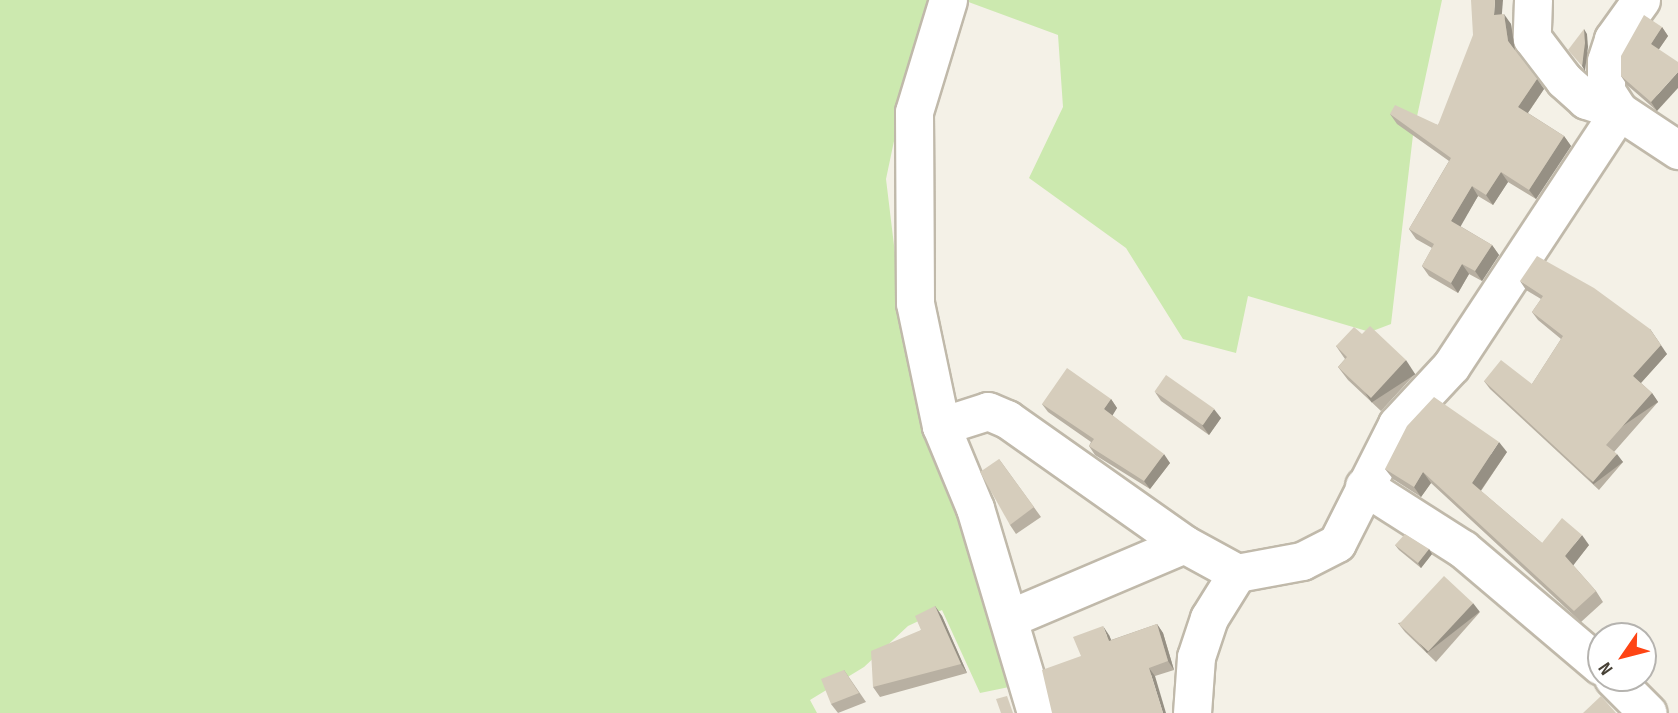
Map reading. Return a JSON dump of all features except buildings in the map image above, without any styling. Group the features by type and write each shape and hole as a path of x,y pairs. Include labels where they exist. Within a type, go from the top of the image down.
{"street":[{"path":"948,0 914,112 910,178 915,303 941,426 1010,618 1036,713"},
{"path":"1533,0 1537,50 1587,100 1619,111 1677,146"},
{"path":"1619,111 1606,91 1606,61 1613,39 1641,0"},
{"path":"929,374 957,399 988,411 1184,544 1237,573 1324,553 1337,543 1396,425 1451,366 1619,111"},
{"path":"941,426 988,411"},
{"path":"1364,486 1463,549 1587,654"},
{"path":"1010,618 1184,544"},
{"path":"1192,713 1196,657 1209,618 1237,573"},
{"path":"1627,692 1648,713"}],"green space":[{"path":"0,0 959,0 902,103 886,179 908,361 1014,686 980,693 942,610 908,626 864,667 810,700 817,713 0,713"},
{"path":"963,0 1442,0 1413,135 1391,324 1370,332 1248,296 1236,353 1183,339 1126,248 1029,178 1063,107 1058,35"}]}
